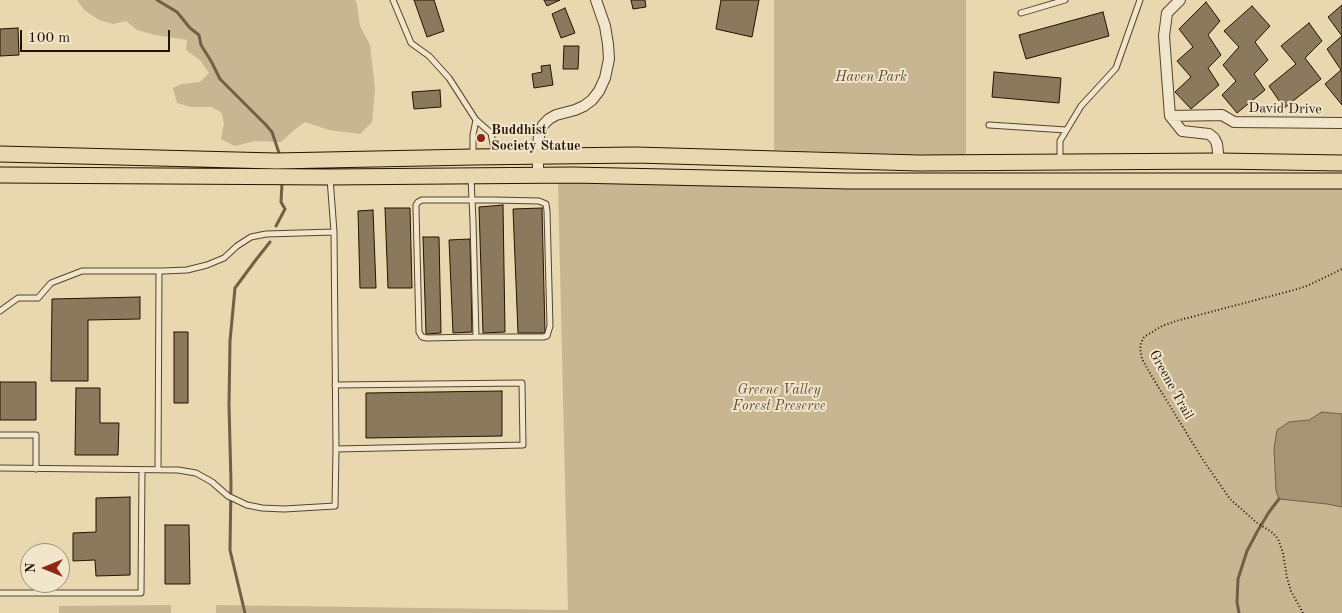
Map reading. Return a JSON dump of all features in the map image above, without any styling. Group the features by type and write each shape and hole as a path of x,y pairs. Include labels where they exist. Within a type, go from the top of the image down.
{"main road":[{"path":"0,154 276,161 636,156 919,163 1219,161 1342,163"},
{"path":"0,175 471,177 538,175 848,181 1342,181"}],"street":[{"path":"538,175 539,136 543,125 556,115 575,110 592,100 605,78 609,59 608,44 605,26 596,0"},
{"path":"1176,2 1167,12 1164,36 1170,116 1182,131 1209,134 1214,138 1217,144 1219,161"},
{"name":"David Drive","path":"1170,116 1222,115 1234,122 1342,123"}],"lane":[{"path":"393,0 411,43 429,56 449,78 476,120 490,133 496,157"},
{"path":"1021,13 1048,2 1065,0"},
{"path":"1060,163 1060,141 1081,106 1116,68 1140,0"},
{"path":"473,157 473,135 476,120"},
{"path":"989,125 1066,130"},
{"path":"0,468 178,470 196,473 212,482 228,496 247,505 284,509 335,506 334,232 330,177"},
{"path":"471,177 476,337"},
{"path":"422,200 538,201 546,204 550,326 547,336 476,337 427,338 422,337 419,332 416,205 422,200"},
{"path":"0,312 18,298 38,298 51,283 82,270 187,270 224,258 237,246 258,235 334,232"},
{"path":"158,470 160,271"},
{"path":"335,385 522,383 523,445 336,449"},
{"path":"0,435 36,435 36,469"},
{"path":"0,593 141,593 142,470"}],"path":[{"name":"Greene Trail","path":"1303,613 1291,591 1278,539 1230,499 1202,460 1142,359 1140,350 1144,337 1176,321 1307,286 1342,269"}],"green space":[{"path":"77,0 355,0 360,26 370,45 375,88 372,122 360,134 329,130 305,122 281,142 255,141 235,146 221,139 224,124 222,113 212,107 191,107 177,103 173,88 182,84 200,82 209,73 200,60 186,50 187,40 137,30 126,21 113,24 99,20 84,10"},
{"name":"Haven Park","path":"774,0 966,0 966,156 774,150"},
{"name":"Greene Valley Forest Preserve","path":"558,183 1342,184 1342,613 216,613 216,605 568,610"},
{"path":"171,605 171,613 59,613 59,606"}],"shaded area":[{"path":"1322,412 1342,414 1342,507 1279,499 1276,491 1274,449 1277,430 1289,422 1309,420"}],"building":[{"path":"414,0 434,0 444,31 427,37"},
{"path":"544,0 560,0 547,6"},
{"path":"631,0 645,0 646,7 633,9"},
{"path":"721,0 759,0 752,37 716,29"},
{"path":"1206,2 1220,21 1208,35 1221,55 1208,68 1219,85 1191,109 1175,92 1191,77 1177,61 1193,47 1179,29"},
{"path":"1342,5 1342,36 1328,17"},
{"path":"1252,6 1270,26 1255,42 1268,60 1254,74 1265,90 1237,113 1222,95 1236,81 1223,65 1239,47 1224,31"},
{"path":"565,8 575,33 561,38 552,14"},
{"path":"1103,12 1109,36 1026,59 1019,35"},
{"path":"1309,23 1322,41 1305,58 1321,79 1284,108 1269,86 1296,64 1281,46"},
{"path":"18,28 19,55 0,56 0,29"},
{"path":"1342,36 1342,105 1325,84 1341,70 1327,49"},
{"path":"564,46 579,46 578,69 563,69"},
{"path":"550,65 553,85 534,88 532,74 542,72 541,66"},
{"path":"994,72 1061,78 1059,103 992,97"},
{"path":"440,90 441,107 414,109 412,92"},
{"path":"503,205 505,332 483,333 479,207"},
{"path":"385,208 410,208 412,288 388,288"},
{"path":"542,208 545,333 518,333 513,209"},
{"path":"373,210 376,288 360,288 358,211"},
{"path":"423,237 439,237 441,333 426,334"},
{"path":"470,239 472,332 453,333 449,240"},
{"path":"140,297 140,319 88,320 88,381 51,381 52,299"},
{"path":"174,332 188,332 188,403 174,403"},
{"path":"0,382 36,382 36,420 0,420"},
{"path":"76,388 100,388 100,423 119,423 118,455 75,455"},
{"path":"502,391 502,436 366,438 366,393"},
{"path":"130,497 130,575 96,576 95,560 73,561 73,533 96,532 96,498"},
{"path":"165,525 189,525 190,584 165,584"}],"waterway":[{"path":"157,0 177,12 190,28 199,35 201,45 220,79 272,132 279,153"},
{"path":"282,183 281,202 285,209"},
{"path":"276,226 285,209"},
{"path":"245,613 230,550 230,341 235,288 270,242"},
{"path":"1239,613 1237,602 1238,579 1247,551 1269,512 1279,499"}],"place":[{"name":"Buddhist Society Statue","path":"481,138"}]}
